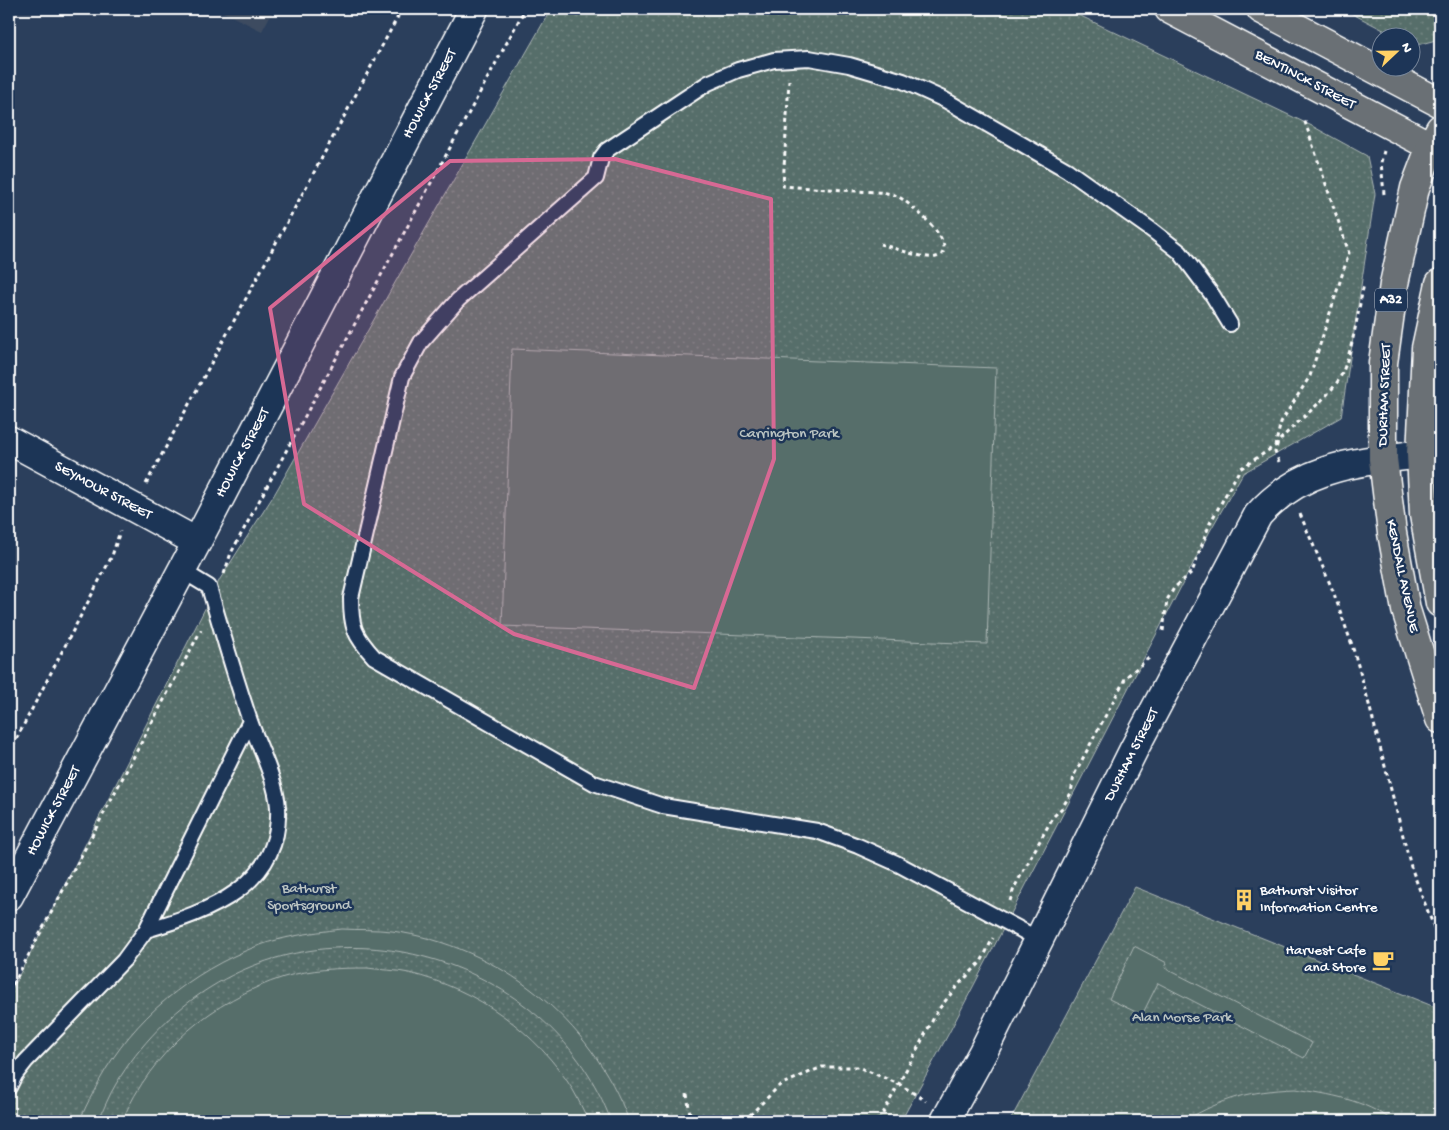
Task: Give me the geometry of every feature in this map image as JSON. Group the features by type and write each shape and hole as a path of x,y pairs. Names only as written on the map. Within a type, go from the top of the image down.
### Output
{"main road":[{"name":"BENTINCK STREET","path":"1169,9 1437,142"},
{"path":"1261,9 1440,103"},
{"name":"DURHAM STREET","path":"1383,459 1383,363 1394,284 1415,188 1437,142"},
{"path":"1440,283 1426,348 1427,438 1424,515 1440,603"},
{"name":"KENDALL AVENUE","path":"1383,459 1392,533 1406,610 1440,719"}],"street":[{"name":"HOWICK STREET","path":"9,896 197,542 474,9"},
{"name":"DURHAM STREET","path":"947,1118 1040,940 1134,749 1258,515 1271,500 1310,476 1334,468 1383,459 1427,438"},
{"name":"SEYMOUR STREET","path":"9,440 197,542"}],"lane":[{"path":"1040,940 896,863 817,831 663,806 594,783 374,656 359,641 353,626 351,598 402,377 421,342 458,300 596,178 601,158 607,150 708,83 738,70 774,60 809,58 849,65 903,81 944,100 1067,170 1180,252 1213,296 1230,324"},
{"path":"146,930 213,907 233,895 254,877 269,854 277,832 278,806 272,782 250,720 209,587 182,570"},
{"path":"9,1087 15,1075 26,1061 124,960 146,930 250,720"}],"path":[{"path":"9,754 112,556 120,531 402,9"},
{"path":"9,992 214,605 232,553 525,9"},
{"path":"790,59 783,186 880,192 896,195 920,212 933,226 941,237 944,249 942,254 937,257 927,257 880,244"},
{"path":"1304,119 1349,253 1310,376 1281,422 1275,452 1288,488 1333,591 1352,645 1375,725 1411,867 1440,943"},
{"path":"1382,203 1384,193 1381,162 1384,151"},
{"path":"1163,635 1167,600 1174,588 1192,572 1210,523 1240,469 1275,446 1282,436 1336,383 1344,370 1365,278"},
{"path":"879,1121 938,1010 958,984 981,962 1009,905 1014,888 1053,817 1062,808 1071,793 1074,775 1126,677 1147,661 1152,654"},
{"path":"744,1121 780,1085 822,1067 858,1067 899,1084 947,1118"},
{"path":"687,1094 691,1121"}],"highlighted area":[{"path":"615,159 771,199 774,459 694,688 514,634 304,504 270,308 450,161"}],"shaded area":[{"path":"217,9 274,9 262,31"}],"green space":[{"name":"Carrington Park","path":"551,9 1066,9 1312,126 1367,156 1375,194 1341,417 1243,473 1210,531 949,1033 901,1121 9,1121 9,995 220,579 274,495"},
{"path":"1343,9 1440,9 1440,39 1422,44 1422,28 1380,28"},
{"path":"512,349 996,368 987,644 502,626"},
{"name":"Alan Morse Park","path":"1135,887 1440,1009 1440,1121 1010,1121"},
{"path":"342,929 392,931 431,939 469,953 504,971 537,994 566,1020 591,1051 613,1084 629,1121 611,1121 583,1067 544,1021 496,986 442,962 384,949 325,949 266,961 211,987 197,996 183,1006 146,1042 113,1088 98,1121 80,1121 87,1103 121,1047 156,1008 177,991 221,962 257,946 293,936"},
{"path":"1134,946 1167,963 1165,968 1312,1043 1304,1058 1158,983 1142,1015 1109,999"},
{"path":"367,968 404,972 434,980 481,1002 503,1016 542,1050 558,1069 573,1090 589,1121 122,1121 150,1072 167,1051 187,1031 233,999 258,987 294,974 325,969"},
{"path":"1295,1089 1346,1099 1370,1108 1393,1121 1184,1121 1198,1113 1237,1097"}],"place":[{"name":"Bathurst Visitor Information Centre","path":"1244,900"},
{"name":"Harvest Cafe and Store","path":"1383,960"}],"park label":[{"name":"Bathurst Sportsground","path":"309,898"}]}
